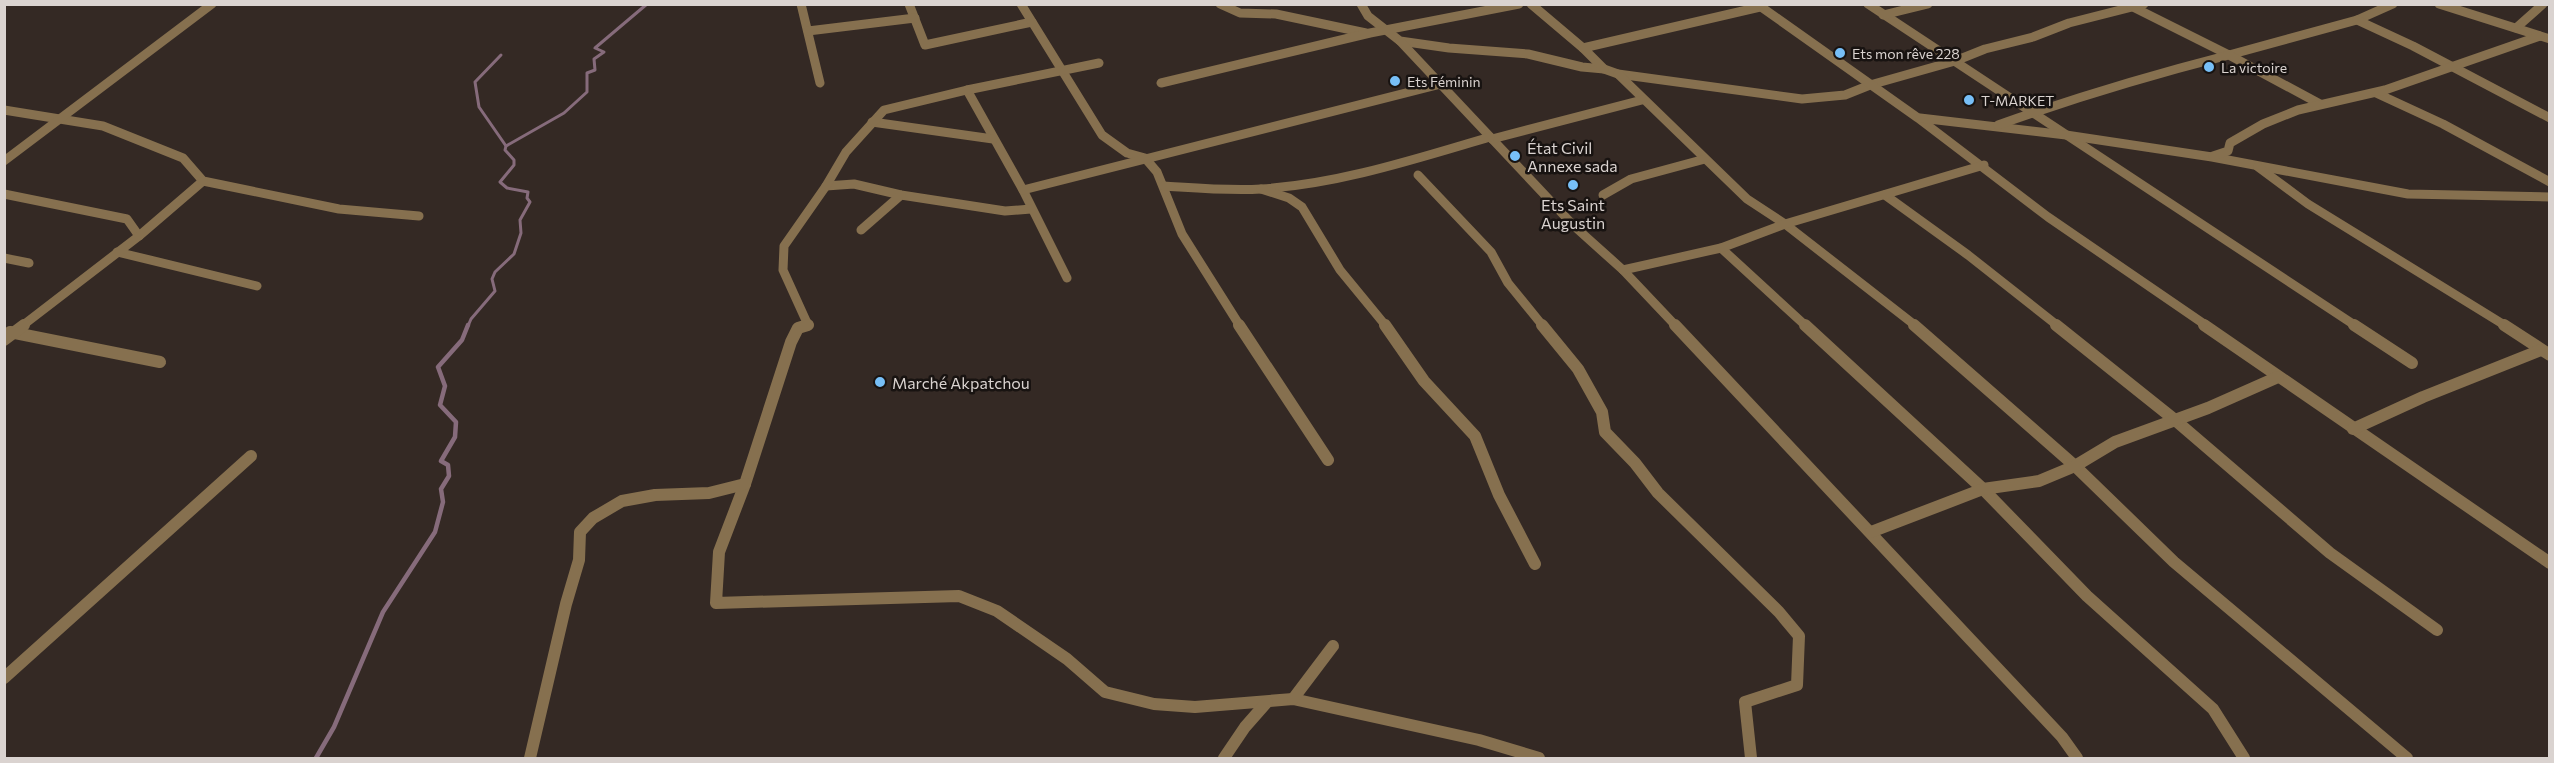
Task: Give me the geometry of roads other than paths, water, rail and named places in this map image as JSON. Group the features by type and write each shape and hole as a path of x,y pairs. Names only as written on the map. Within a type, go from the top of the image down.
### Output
{"street":[{"path":"4,161 212,4"},
{"path":"801,4 820,83"},
{"path":"909,4 925,45 1032,22"},
{"path":"1021,4 1102,135 1127,153 1145,158 1157,172 1182,234 1223,301 1328,460"},
{"path":"1220,4 1240,13 1276,14 1370,33"},
{"path":"1275,4 1276,14"},
{"path":"1361,4 1368,16 1400,40 1575,226 1623,270 1871,531 2061,737 2077,759"},
{"path":"1161,82 1370,33 1520,4"},
{"path":"1531,4 1604,69"},
{"path":"1868,4 2412,363"},
{"path":"1883,15 1928,4"},
{"path":"1400,40 1449,48 1528,54 1581,67 1604,69 1618,74 1802,99 1845,95 1870,85 1955,61 1985,49 2033,37 2069,23 2144,4"},
{"path":"1994,127 2134,83 2147,76 2357,20 2393,4"},
{"path":"2439,4 2550,39"},
{"path":"2516,28 2542,4"},
{"path":"1583,48 1758,6 1984,165 2048,217 2278,378 2550,563"},
{"path":"2132,6 2320,104"},
{"path":"808,31 915,18"},
{"path":"2357,20 2550,118"},
{"path":"2212,157 2228,151 2230,143 2261,123 2320,104 2376,93 2451,66 2470,63 2484,55 2520,45 2540,36"},
{"path":"1099,63 967,90 884,110 846,152 826,186 784,246 783,270 808,325 798,328 791,342 745,484 718,552 716,603 959,596 998,611 1067,659 1105,692 1154,704 1195,707 1293,699 1479,740 1514,755 1539,759"},
{"path":"1618,74 1642,100 1747,199 1785,224 1926,334 2075,466 2174,562 2408,759"},
{"path":"1023,190 1441,84"},
{"path":"967,90 1023,190 1067,278"},
{"path":"2376,93 2443,124 2550,182"},
{"path":"1164,186 1261,189 1347,177 1642,100"},
{"path":"4,110 102,126 183,158 203,181 339,209 418,216"},
{"path":"1918,118 2066,135 2212,157 2408,194 2550,197"},
{"path":"872,122 993,139"},
{"path":"1603,195 1630,179 1705,159"},
{"path":"1623,270 1721,248 1785,224 1984,165"},
{"path":"2256,165 2308,204 2393,258 2457,294 2545,352"},
{"path":"1418,175 1491,252 1508,283 1578,369 1602,412 1605,432 1635,463 1658,493 1779,612 1799,636 1797,685 1745,702 1751,759"},
{"path":"7,335 139,236 203,181"},
{"path":"826,186 854,184 901,195 1005,211 1031,209"},
{"path":"1261,189 1289,198 1302,207 1340,270 1382,321 1424,381 1475,436 1498,495 1535,564"},
{"path":"4,194 127,219 139,236"},
{"path":"861,230 901,195"},
{"path":"1885,195 1968,255 2175,420 2330,553 2437,630"},
{"path":"1721,248 1983,489 2086,596 2213,709 2244,759"},
{"path":"117,252 257,286"},
{"path":"4,258 29,263"},
{"path":"7,335 160,362"},
{"path":"2353,429 2423,398 2545,352"},
{"path":"1871,531 1983,489 2039,481 2075,466 2115,442 2278,378"},
{"path":"4,678 250,456"},
{"path":"530,759 567,600 579,564 582,548 580,532 591,518 607,506 629,499 711,492 745,484"},
{"path":"1293,699 1333,646"},
{"path":"1224,759 1245,727 1268,702"}],"waterway":[{"path":"506,146 564,113 587,92 587,73 595,70 594,59 604,52 595,48 647,4"},
{"path":"501,55 475,82 479,107 506,146"},
{"path":"468,326 471,319 495,291 492,279 495,272 514,254 521,233 520,220 530,202 527,198 528,192 507,188 500,182 514,165 514,160 505,150 506,146"},
{"path":"316,758 334,727 383,612 435,532 443,502 441,489 449,476 448,465 441,461 455,437 456,422 440,405 445,386 438,367 462,340 468,325"}],"place":[{"name":"Ets mon rêve 228","path":"1840,53"},
{"name":"La victoire","path":"2209,67"},
{"name":"Ets Féminin","path":"1395,81"},
{"name":"T-MARKET","path":"1969,100"},
{"name":"État Civil Annexe sada","path":"1515,156"},
{"name":"Ets Saint Augustin","path":"1573,185"},
{"name":"Marché Akpatchou","path":"880,382"}]}
